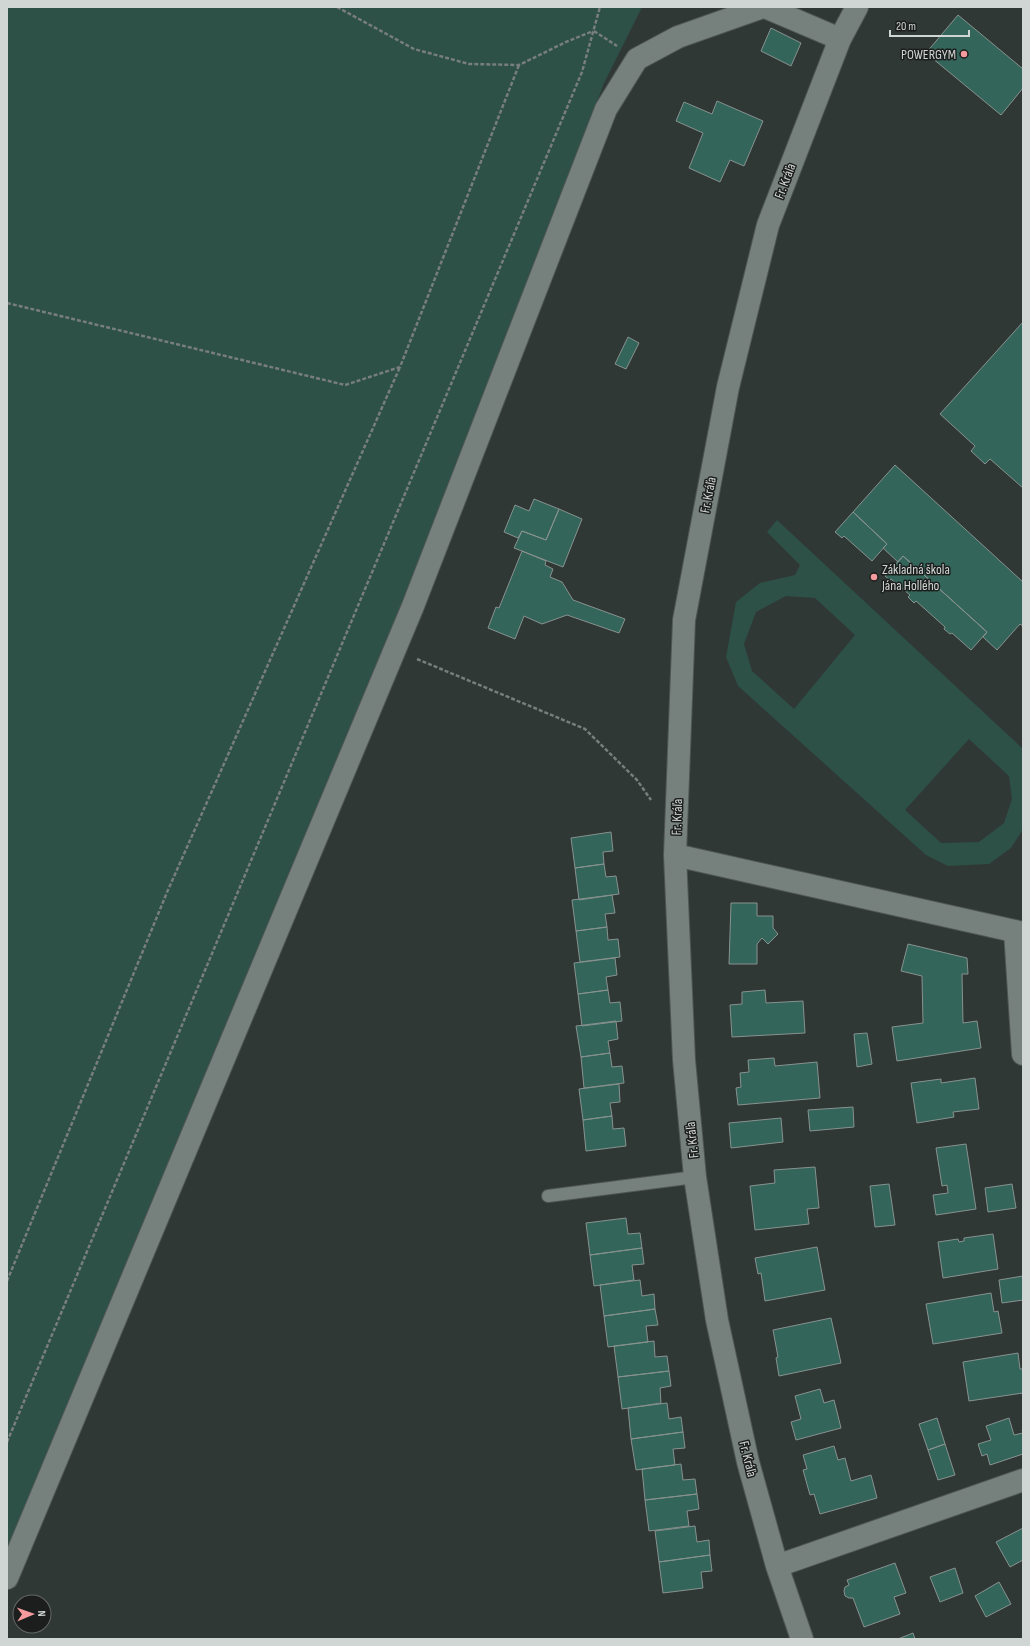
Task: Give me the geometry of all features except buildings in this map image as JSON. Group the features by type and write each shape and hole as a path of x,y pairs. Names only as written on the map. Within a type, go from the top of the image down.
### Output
{"street":[{"path":"7,1578 419,591 606,109 637,59 678,37 764,7 840,39"},
{"name":"Fr. Kráľa","path":"802,1639 777,1566 748,1462 717,1320 695,1176 684,1060 675,855 684,620 728,387 768,225 840,39 857,7"},
{"path":"675,855 1019,932 1023,1054"},
{"path":"777,1566 1023,1480"}],"lane":[{"path":"548,1196 695,1176"}],"path":[{"path":"337,7 414,49 469,64 519,65 566,42 594,31"},
{"path":"7,1442 582,72 600,7"},
{"path":"7,1281 168,890 400,367 519,65"},
{"path":"7,303 345,385 400,367"},
{"path":"394,650 584,729 637,780 657,808 676,829"}],"green space":[{"path":"7,7 642,7 604,83 384,682 7,1579"},
{"path":"777,520 1023,749 1023,829 1011,848 989,864 948,866 926,855 738,686 726,657 736,602 760,583 795,575 800,565 767,532","holes":["786,596 815,598 855,635 794,709 752,671 744,644 756,612","969,739 1009,776 1012,799 1004,823 979,842 941,843 905,810"]}],"place":[{"name":"POWERGYM","path":"964,54"},
{"name":"Základná škola Jána Hollého","path":"874,577"}]}
